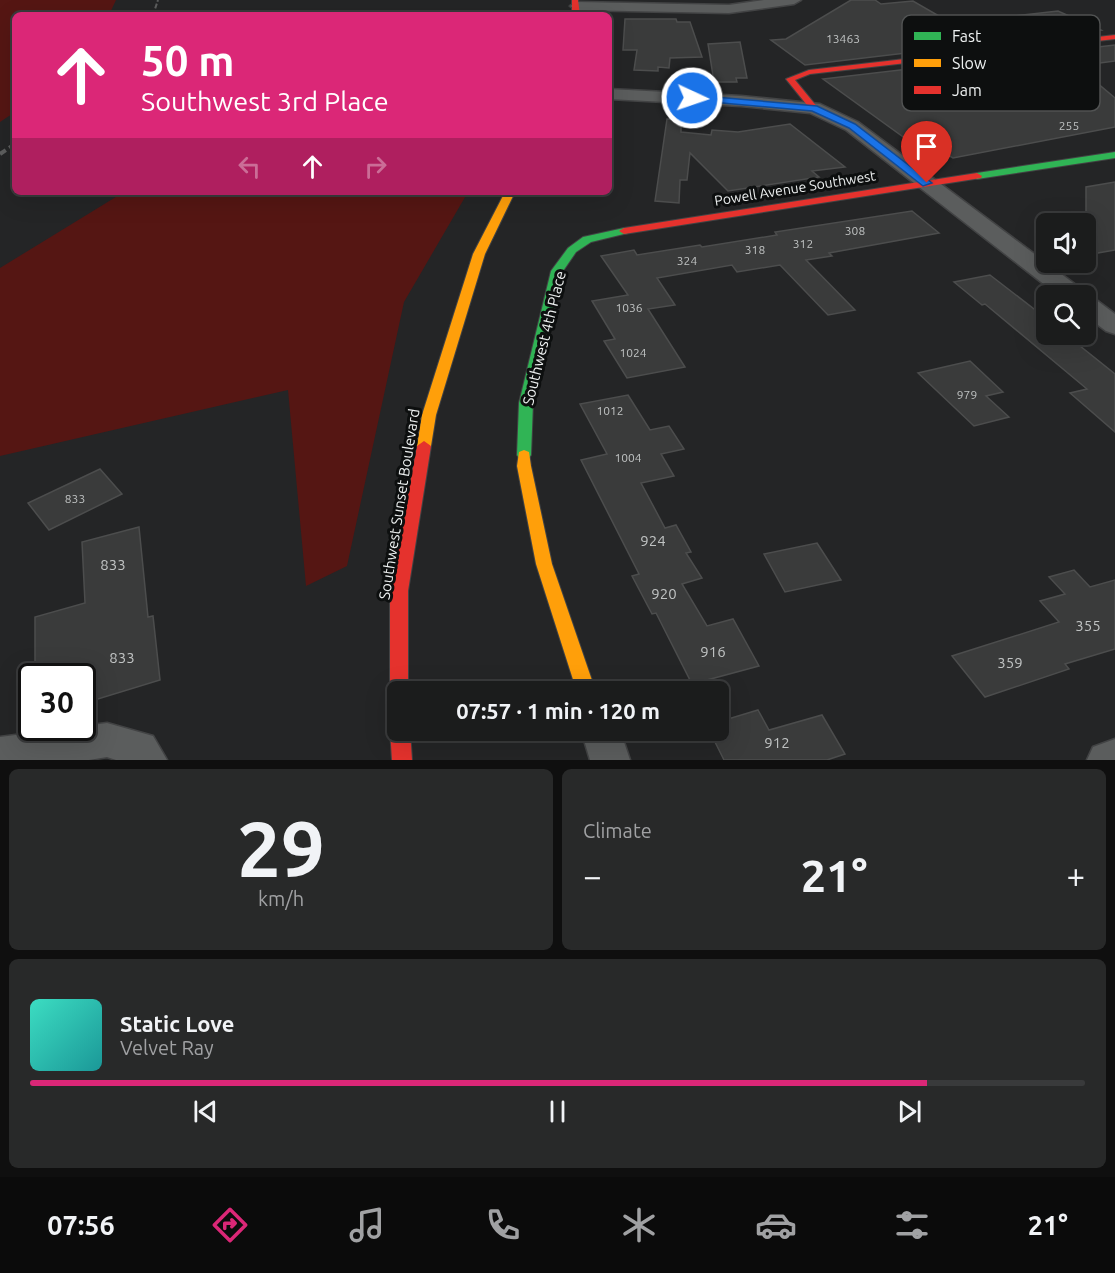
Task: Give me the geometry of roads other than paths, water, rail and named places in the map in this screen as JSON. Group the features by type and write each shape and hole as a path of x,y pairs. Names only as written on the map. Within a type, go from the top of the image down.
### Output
{"street":[{"path":"576,7 729,9 794,0"},
{"path":"1100,38 1115,36"},
{"path":"814,108 790,79 808,72 902,61"},
{"path":"612,93 814,108 852,126 1061,285"},
{"name":"Powell Avenue Southwest","path":"587,239 1115,154"},
{"name":"Southwest Sunset Boulevard","path":"399,681 399,591 429,415 479,254 508,195"},
{"name":"Southwest 4th Place","path":"583,681 544,564 524,466 526,403 556,271 572,250 587,239"},
{"path":"1096,312 1115,326"},
{"path":"0,755 107,740 139,749 147,760"},
{"path":"401,741 402,760"},
{"path":"604,741 610,760"},
{"path":"1107,760 1115,757"}],"railway":[{"path":"154,12 158,0"},
{"path":"0,154 12,146"}]}
